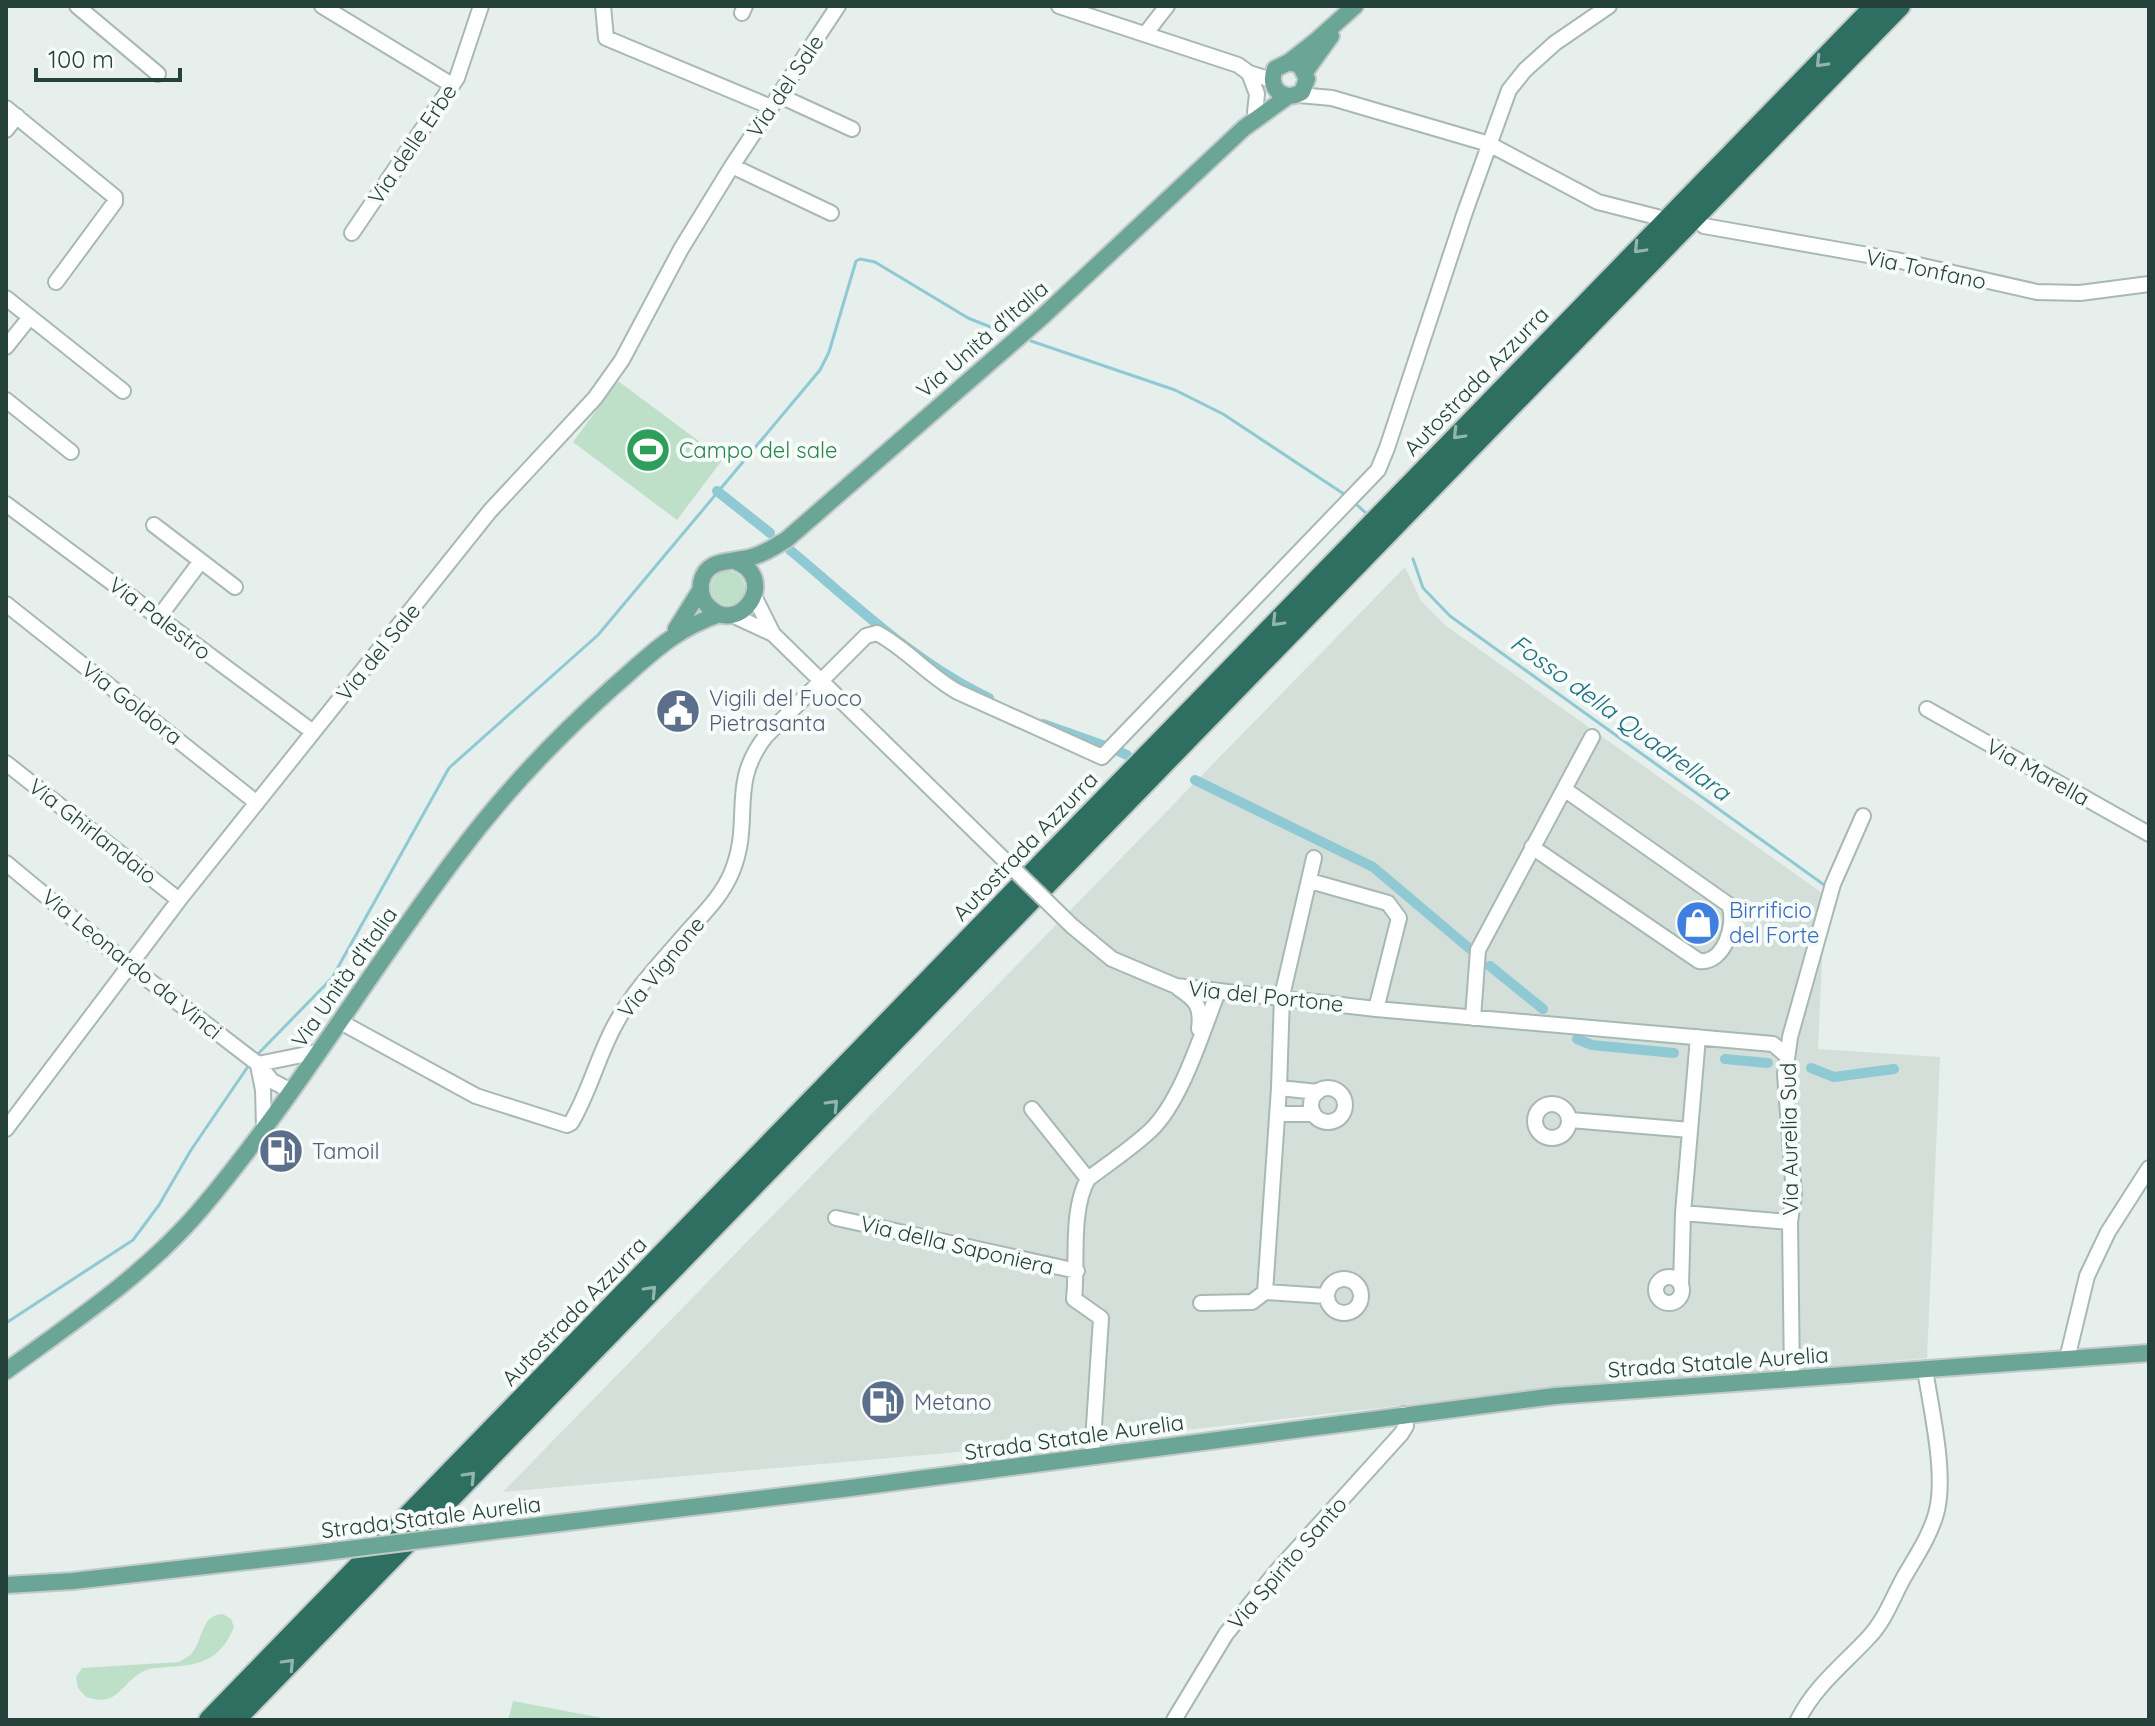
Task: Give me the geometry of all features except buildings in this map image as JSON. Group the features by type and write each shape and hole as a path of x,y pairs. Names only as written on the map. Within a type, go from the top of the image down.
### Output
{"highway":[{"name":"Autostrada Azzurra","path":"209,1720 1875,6"},
{"name":"Autostrada Azzurra","path":"235,1720 1900,6"}],"main road":[{"path":"1244,128 1278,73 1353,8"},
{"path":"1244,128 1304,89 1306,75 1353,8"},
{"path":"1278,73 1300,65 1306,75"},
{"path":"1278,73 1278,93 1293,96"},
{"name":"Via Unità d'Italia","path":"735,561 756,557 786,540 1042,317 1244,128"},
{"path":"755,593 750,572 735,561 718,562 702,578 701,589 706,605 726,614 748,606 755,593 768,563 786,540"},
{"path":"673,634 701,589"},
{"name":"Via Unità d'Italia","path":"6,1371 130,1278 205,1205 291,1091 457,855 563,734 673,634 697,621 726,614"},
{"name":"Strada Statale Aurelia","path":"6,1585 73,1581 301,1555 1555,1396 2149,1353"}],"street":[{"path":"77,6 158,74"},
{"path":"322,6 452,85"},
{"name":"Via delle Erbe","path":"352,233 452,85 481,6"},
{"path":"603,6 606,38 852,129"},
{"name":"Via del Sale","path":"6,1129 179,900 490,511 595,398 622,360 681,249 732,166 838,6"},
{"path":"1059,6 1146,33 1244,69 1278,73"},
{"path":"1146,33 1167,6"},
{"path":"822,681 866,636 877,633 939,682 1102,757 1378,470 1509,90 1525,70 1555,43 1609,6"},
{"path":"1244,69 1257,94 1255,112"},
{"path":"1306,75 1332,98"},
{"path":"1293,96 1332,98 1489,144 1598,202 1657,217"},
{"path":"6,130 11,112 115,197 115,202 56,282"},
{"path":"732,166 831,213"},
{"name":"Via Tonfano","path":"1704,226 1896,260 2037,292 2080,293 2149,284"},
{"path":"6,298 123,391"},
{"path":"6,347 30,317"},
{"path":"6,400 71,452"},
{"name":"Via Palestro","path":"6,504 313,732"},
{"path":"154,525 235,587"},
{"path":"159,617 201,561"},
{"name":"Via del Portone","path":"755,593 773,634 1072,926 1112,959 1176,986 1376,1009 1773,1044 1787,1056"},
{"name":"Via Goldora","path":"6,604 257,803"},
{"path":"726,614 773,634"},
{"name":"Via Vignone","path":"339,1021 476,1096 567,1125 571,1123 616,1022 660,964 718,898 731,873 743,826 743,782 753,751 822,681"},
{"name":"Via Marella","path":"1927,709 2149,834"},
{"path":"1473,1018 1478,950 1592,737"},
{"name":"Via Ghirlandaio","path":"6,763 179,900"},
{"path":"1532,847 1699,961 1716,959 1723,949 1732,916 1729,905 1564,789"},
{"name":"Via Aurelia Sud","path":"1792,1378 1790,1222 1794,1194 1785,1074 1787,1056 1833,884 1863,816"},
{"path":"1265,1292 1278,1114 1282,996 1314,858"},
{"name":"Via Leonardo da Vinci","path":"6,863 129,965 245,1055 277,1072 291,1091"},
{"path":"1310,881 1388,903 1399,918 1376,1009"},
{"path":"1176,986 1194,998 1201,1013 1197,1045"},
{"path":"1032,1109 1088,1179 1153,1129 1168,1108 1218,992"},
{"path":"1681,1286 1683,1213 1698,1037"},
{"path":"264,1127 263,1090 258,1064 317,1052"},
{"path":"1278,1114 1314,1114 1323,1121 1334,1121 1345,1108 1343,1097 1329,1089 1318,1092 1279,1088"},
{"path":"1314,1114 1312,1100 1318,1092"},
{"path":"1570,1120 1690,1130"},
{"path":"2067,1359 2087,1276 2108,1232 2149,1168"},
{"name":"Via della Saponiera","path":"1088,1179 1082,1190 1078,1213 1074,1299 1101,1318 1092,1457"},
{"path":"1683,1213 1790,1222"},
{"name":"Via della Saponiera","path":"836,1218 1077,1271"},
{"path":"1201,1303 1252,1302 1265,1292 1326,1296"},
{"path":"1798,1720 1806,1704 1833,1671 1879,1624 1928,1538 1937,1513 1941,1485 1925,1369"},
{"name":"Via Spirito Santo","path":"1174,1720 1226,1634 1277,1571 1401,1434 1406,1426 1404,1414"}],"shaded area":[{"path":"1405,567 1421,601 1445,625 1825,895 1818,1049 1940,1057 1927,1358 1530,1391 1105,1439 503,1492"}],"green space":[{"name":"Campo del sale","path":"618,381 723,459 677,520 573,442"},
{"path":"728,571 740,576 745,588 740,600 728,605 716,600 711,588 716,576"},
{"path":"223,1614 231,1619 234,1627 223,1646 209,1658 191,1664 147,1670 113,1697 106,1699 86,1697 78,1688 76,1677 82,1668 180,1661 194,1650 210,1619"},
{"path":"513,1701 613,1720 508,1720"}],"waterway":[{"name":"Fosso della Quadrellara","path":"256,1056 332,978 449,768 598,635 820,370 829,352 856,261 875,262 968,318 1003,332"},
{"name":"Fosso della Quadrellara","path":"1031,341 1175,390 1223,414 1347,496"},
{"path":"717,491 770,533"},
{"name":"Fosso della Quadrellara","path":"1356,504 1367,514"},
{"path":"790,550 910,650 989,698"},
{"name":"Fosso della Quadrellara","path":"1413,559 1423,588 1450,616 1827,887"},
{"path":"1043,724 1105,746"},
{"path":"1116,750 1127,755"},
{"path":"1195,780 1373,867 1470,949"},
{"path":"1490,966 1543,1009"},
{"path":"1577,1039 1592,1045 1674,1053"},
{"path":"1725,1059 1768,1063"},
{"name":"Fosso della Quadrellara","path":"6,1323 133,1240 249,1065"},
{"path":"1811,1068 1834,1077 1894,1069"}],"place":[{"name":"Campo del sale","path":"648,450"},
{"name":"Vigili del Fuoco Pietrasanta","path":"678,711"},
{"name":"Birrificio del Forte","path":"1698,923"},
{"name":"Tamoil","path":"281,1151"},
{"name":"Metano","path":"883,1402"}]}
